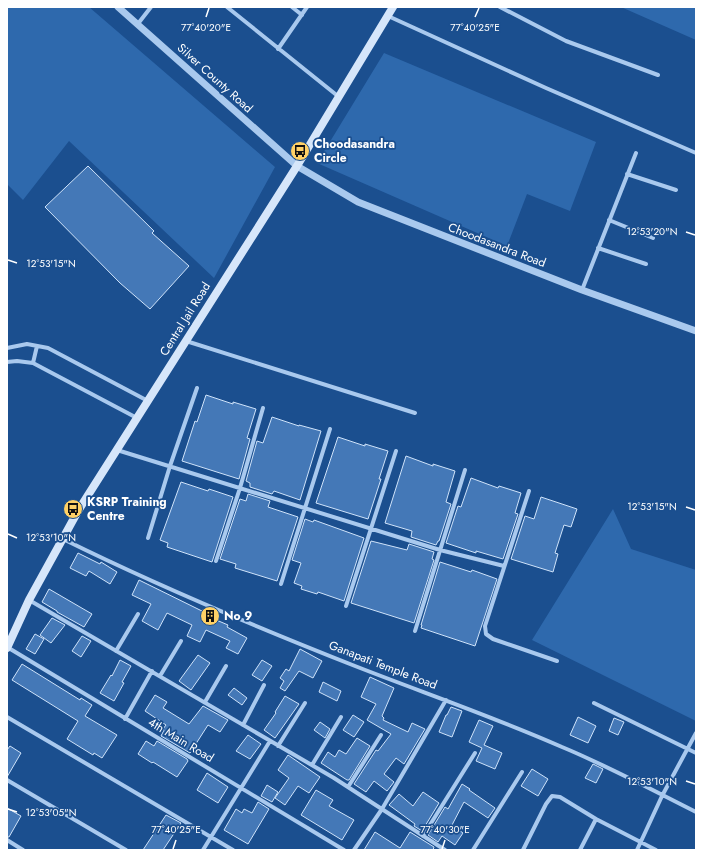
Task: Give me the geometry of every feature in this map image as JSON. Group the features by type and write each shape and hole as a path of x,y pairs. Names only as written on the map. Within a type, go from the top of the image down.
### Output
{"main road":[{"name":"Central Jail Road","path":"7,648 29,600 78,511 297,166 393,7"}],"street":[{"name":"Silver County Road","path":"118,7 297,166"},
{"path":"137,25 151,7"},
{"path":"227,7 339,97"},
{"path":"292,7 302,15"},
{"path":"278,48 307,7"},
{"path":"500,7 566,41 658,76"},
{"path":"388,15 546,88 696,153"},
{"path":"582,290 636,153"},
{"name":"Choodasandra Road","path":"297,166 358,202 582,290 696,331"},
{"path":"627,174 676,190"},
{"path":"609,220 653,238"},
{"path":"598,248 646,264"},
{"path":"186,341 415,413"},
{"path":"7,348 27,344 48,348 148,401"},
{"path":"33,363 37,346"},
{"path":"7,362 17,361 33,363 137,418"},
{"path":"148,538 170,466 197,388"},
{"path":"216,561 264,408"},
{"path":"281,584 330,429"},
{"path":"116,450 440,550 504,566"},
{"path":"346,606 396,451"},
{"path":"414,631 465,470"},
{"path":"529,491 485,626 486,634 493,639 556,661"},
{"name":"Ganapati Temple Road","path":"62,539 128,571 228,614 355,666 564,747 696,812"},
{"path":"29,600 312,765 445,850"},
{"path":"116,651 138,614"},
{"path":"160,676 181,641"},
{"name":"4th Main Road","path":"7,648 344,850"},
{"path":"205,702 226,666"},
{"path":"125,719 152,672"},
{"path":"243,725 264,685"},
{"path":"354,850 382,809 446,700"},
{"path":"278,746 305,703"},
{"path":"594,703 696,753"},
{"path":"7,717 233,850"},
{"path":"312,765 341,717"},
{"path":"637,850 662,796 696,733"},
{"path":"348,787 381,735"},
{"path":"203,850 240,787 270,741"},
{"path":"423,836 475,753"},
{"path":"473,850 522,772"},
{"path":"7,780 126,850"},
{"path":"523,850 546,804 552,796 560,797 596,819 656,850"},
{"path":"580,850 596,819"},
{"path":"7,840 23,850"}],"shaded area":[{"path":"7,7 89,7 275,167 214,278 69,141 23,200 7,184"},
{"path":"621,7 696,7 696,40"},
{"path":"384,53 596,142 570,211 527,194 507,246 317,163"},
{"path":"613,509 631,549 696,570 696,721 532,640"}],"building":[{"path":"88,166 154,231 152,233 189,266 150,309 120,283 45,207"},
{"path":"206,395 233,404 233,402 256,409 247,438 250,439 239,479 182,461 195,421 197,422"},
{"path":"272,417 299,426 321,431 300,500 274,491 272,494 250,487 250,483 246,481 257,441 263,443"},
{"path":"338,437 365,446 365,444 388,451 368,519 316,503"},
{"path":"406,456 433,466 433,464 455,471 446,502 451,504 439,541 436,545 411,537 412,531 385,523"},
{"path":"471,478 498,488 499,486 521,493 515,513 518,514 503,559 476,551 476,553 446,543 458,506 461,507"},
{"path":"181,482 233,497 212,562 167,547 168,543 160,540"},
{"path":"248,494 270,501 268,507 298,517 277,581 235,568 236,564 220,559 240,499 246,501"},
{"path":"541,497 577,509 571,527 564,525 555,553 558,554 553,572 511,559 525,516 534,519"},
{"path":"305,519 313,522 314,520 364,538 344,601 318,592 317,594 301,589 302,586 294,583 301,563 292,560"},
{"path":"371,541 407,550 409,544 434,552 432,559 434,560 414,623 351,603"},
{"path":"78,553 100,564 101,562 117,572 110,584 89,571 86,576 70,568"},
{"path":"440,562 471,572 472,570 497,579 475,646 421,628"},
{"path":"139,580 206,613 207,609 217,613 214,619 228,625 227,627 247,638 238,654 226,648 230,641 206,630 200,642 187,636 192,625 167,613 158,630 142,621 151,604 132,595"},
{"path":"49,589 92,614 84,627 42,602"},
{"path":"52,618 65,625 51,643 40,635"},
{"path":"35,634 44,639 35,654 26,649"},
{"path":"82,636 91,641 81,657 72,651"},
{"path":"300,649 322,661 313,678 299,671 285,691 280,688 284,681 280,678 286,669 289,671"},
{"path":"198,655 210,663 191,690 179,681"},
{"path":"120,660 131,666 114,701 100,693 111,675 112,676"},
{"path":"262,660 272,666 262,681 252,675"},
{"path":"22,664 80,700 81,698 92,705 85,716 117,735 102,758 94,753 93,755 67,739 78,721 12,680"},
{"path":"370,677 394,688 382,716 384,718 383,720 408,732 412,723 425,729 404,764 396,758 384,774 394,782 387,791 374,781 366,792 354,784 376,750 378,751 391,734 367,720 376,704 361,697"},
{"path":"323,682 341,691 337,701 319,692"},
{"path":"234,688 247,698 242,705 228,695"},
{"path":"155,695 167,702 163,708 189,724 203,706 228,720 220,732 208,725 190,753 161,736 166,725 145,711"},
{"path":"285,696 299,704 275,738 264,730 276,713 275,712"},
{"path":"451,707 462,711 452,737 439,732"},
{"path":"353,715 364,722 354,737 343,730"},
{"path":"578,717 596,726 588,743 570,735"},
{"path":"614,718 624,722 618,735 609,731"},
{"path":"479,720 493,726 484,745 502,753 495,769 476,761 482,748 469,742"},
{"path":"320,722 330,729 325,738 314,730"},
{"path":"248,735 261,744 250,759 236,751"},
{"path":"357,738 370,746 349,780 321,763 328,752 335,757 339,750 346,754"},
{"path":"146,741 154,746 157,741 187,759 188,761 177,777 138,754"},
{"path":"10,746 21,753 7,777 7,750"},
{"path":"288,755 320,777 309,793 298,786 285,805 275,798 289,778 278,770"},
{"path":"593,764 603,769 596,783 585,778"},
{"path":"532,769 548,779 538,796 521,786"},
{"path":"207,773 228,787 218,803 197,790"},
{"path":"462,784 495,808 488,818 464,802 452,825 463,833 455,845 442,836 438,842 428,835 445,807 448,809"},
{"path":"267,785 278,792 272,802 261,796"},
{"path":"316,790 333,800 329,806 354,820 342,840 301,815"},
{"path":"423,792 439,803 422,831 389,805 399,794 413,806"},
{"path":"258,802 269,809 248,844 224,830 236,809 242,813 244,809 252,813"},
{"path":"7,808 21,816 9,837 7,837"},
{"path":"166,815 181,823 163,850 143,850"},
{"path":"375,832 400,848 410,832 434,847 433,850 364,850"}],"place":[{"name":"Choodasandra Circle","path":"300,151"},
{"name":"KSRP Training Centre","path":"73,509"},
{"name":"No 9","path":"210,616"}]}
